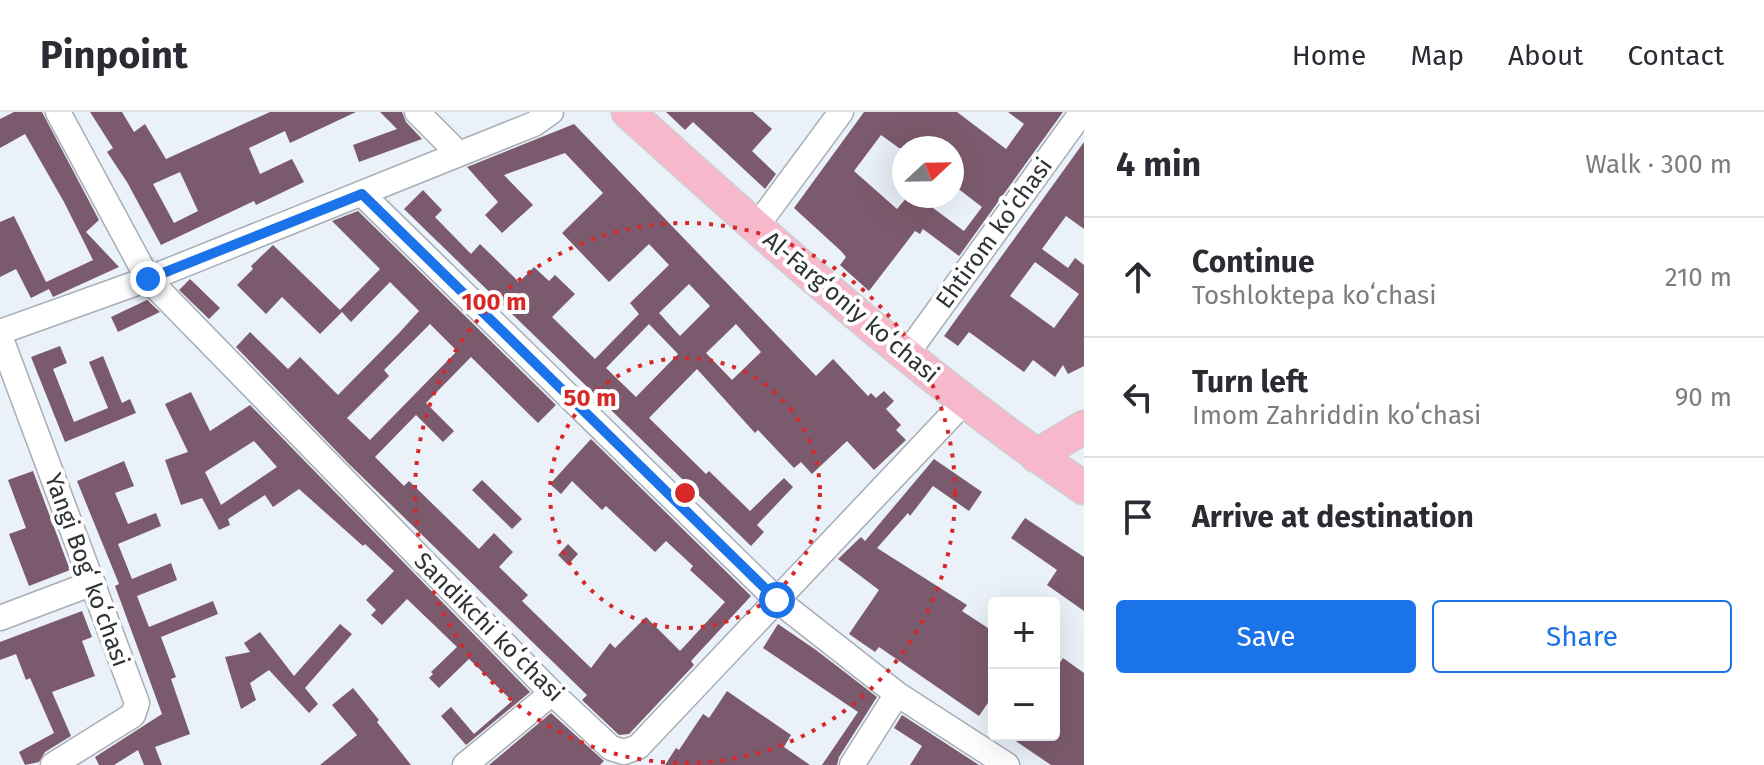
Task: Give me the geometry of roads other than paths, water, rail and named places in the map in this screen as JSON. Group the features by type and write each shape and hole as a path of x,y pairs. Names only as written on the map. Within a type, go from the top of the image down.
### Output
{"main road":[{"name":"Al-Fargʻoniy koʻchasi","path":"628,112 906,355 1036,456 1084,488"},
{"path":"1036,456 1084,427"}],"street":[{"name":"Sandikchi koʻchasi","path":"58,112 148,279 552,693 611,748 624,752 638,747 965,401"},
{"path":"417,112 458,153"},
{"path":"0,334 362,194 534,124 551,112"},
{"path":"756,227 841,112"},
{"name":"Ehtirom koʻchasi","path":"906,355 1082,112"},
{"path":"362,194 777,600 897,694 1007,765"},
{"name":"Yangi Bogʻ koʻchasi","path":"0,334 137,703 133,715 53,765"},
{"path":"0,618 93,583"},
{"path":"465,765 552,693"},
{"path":"852,765 897,694"}]}
